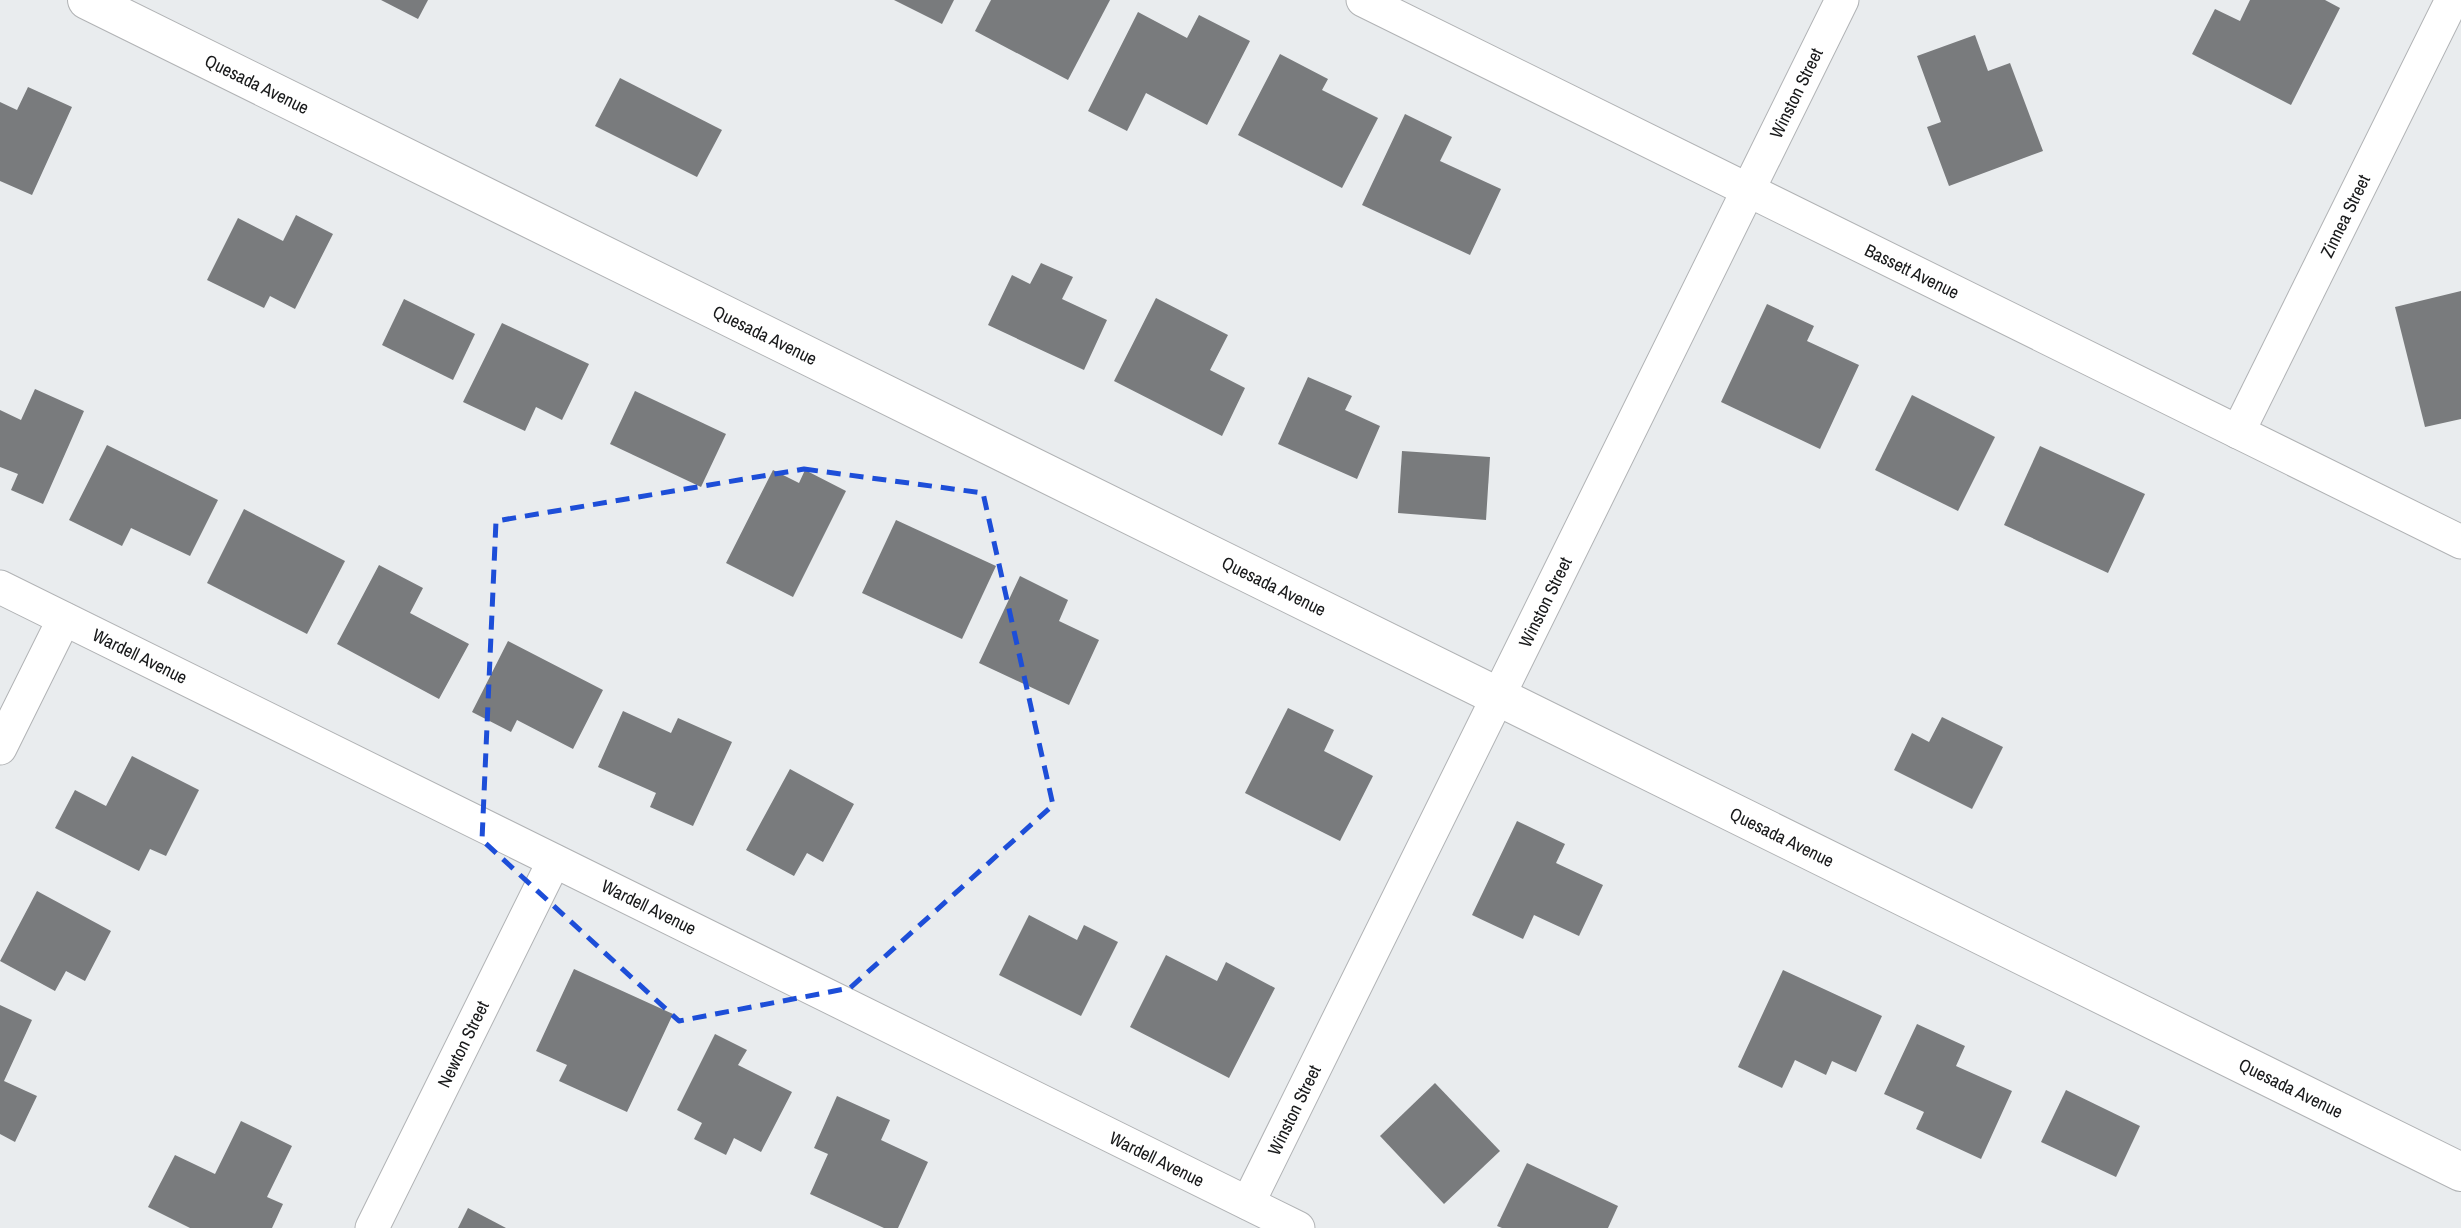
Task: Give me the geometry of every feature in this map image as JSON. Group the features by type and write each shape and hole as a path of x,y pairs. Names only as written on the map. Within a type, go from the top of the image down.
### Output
{"street":[{"name":"Quesada Avenue","path":"87,0 2461,1172"},
{"name":"Bassett Avenue","path":"1363,0 2461,542"},
{"name":"Winston Street","path":"1248,1203 1842,0"},
{"name":"Zinnea Street","path":"2238,432 2452,0"},
{"name":"Wardell Avenue","path":"0,587 1298,1228"},
{"path":"0,748 64,619"},
{"name":"Newton Street","path":"372,1228 554,860"}],"highlighted area":[{"path":"804,469 983,493 1053,805 850,988 679,1021 482,840 496,521"}],"building":[{"path":"381,0 428,0 418,19"},
{"path":"894,0 954,0 942,24"},
{"path":"991,0 1110,0 1068,80 975,31"},
{"path":"2250,0 2325,0 2340,8 2291,105 2192,54 2215,9 2240,21"},
{"path":"1138,12 1187,38 1199,15 1250,41 1207,125 1146,93 1127,131 1088,111"},
{"path":"1975,35 1988,71 2010,63 2043,151 1949,186 1927,127 1941,122 1917,56"},
{"path":"1280,54 1328,79 1322,90 1378,118 1342,188 1238,135"},
{"path":"620,78 722,130 697,177 595,126"},
{"path":"28,87 72,107 32,195 0,181 0,102 17,110"},
{"path":"1405,114 1452,137 1440,161 1501,189 1470,255 1362,205"},
{"path":"296,215 333,234 295,309 270,296 264,308 207,280 238,218 283,241"},
{"path":"1041,263 1073,277 1062,299 1107,320 1084,370 988,325 1012,275 1030,284"},
{"path":"2461,291 2461,419 2425,427 2395,307"},
{"path":"1156,298 1228,335 1210,370 1245,388 1222,436 1114,381"},
{"path":"404,299 475,334 453,380 382,345"},
{"path":"1767,304 1814,326 1807,341 1859,365 1820,449 1721,402"},
{"path":"502,323 589,364 562,420 536,407 525,431 463,402"},
{"path":"1308,377 1352,396 1345,410 1380,426 1357,479 1278,444"},
{"path":"35,389 84,411 43,504 11,490 18,474 0,467 0,410 21,420"},
{"path":"635,391 726,434 701,487 610,444"},
{"path":"1912,395 1995,437 1958,511 1875,470"},
{"path":"107,445 218,500 190,556 131,528 122,546 69,520"},
{"path":"2040,446 2145,494 2108,573 2004,525"},
{"path":"1402,451 1490,457 1486,520 1398,513"},
{"path":"773,470 799,483 805,470 846,491 793,597 726,563"},
{"path":"244,509 345,561 307,634 207,583"},
{"path":"896,520 996,566 962,639 862,593"},
{"path":"379,565 423,588 410,613 469,644 439,699 337,644"},
{"path":"1020,576 1068,600 1059,621 1099,640 1069,705 979,663"},
{"path":"508,641 603,690 573,749 517,720 511,732 472,712"},
{"path":"1288,708 1334,730 1324,751 1373,776 1340,841 1245,793"},
{"path":"623,711 671,733 678,718 732,742 693,826 650,807 656,793 598,767"},
{"path":"1942,717 2003,747 1972,809 1894,770 1912,733 1929,742"},
{"path":"132,756 199,790 166,856 150,849 139,871 55,828 75,790 106,806"},
{"path":"790,769 854,804 823,862 807,853 794,876 746,850"},
{"path":"1517,821 1565,844 1556,863 1603,885 1579,936 1534,915 1523,939 1472,915"},
{"path":"37,891 111,931 85,981 66,971 55,991 0,961"},
{"path":"1029,915 1077,940 1084,925 1118,942 1081,1016 999,975"},
{"path":"1166,955 1217,981 1226,962 1275,988 1229,1078 1130,1027"},
{"path":"574,969 673,1014 627,1112 559,1081 567,1065 536,1051"},
{"path":"1783,970 1882,1016 1856,1072 1832,1061 1826,1075 1795,1060 1782,1088 1738,1067"},
{"path":"0,1005 32,1020 4,1081 37,1096 15,1142 0,1134"},
{"path":"1917,1024 1965,1046 1956,1066 2012,1091 1981,1159 1916,1129 1924,1112 1884,1094"},
{"path":"715,1034 747,1050 738,1065 792,1092 761,1152 734,1138 726,1155 694,1139 702,1123 677,1110"},
{"path":"1435,1083 1500,1151 1444,1204 1380,1136"},
{"path":"2066,1090 2140,1126 2116,1177 2041,1142"},
{"path":"837,1096 890,1120 881,1140 928,1162 898,1228 884,1228 810,1194 828,1154 814,1148"},
{"path":"241,1121 292,1146 267,1197 283,1204 272,1228 190,1228 148,1207 175,1155 215,1174"},
{"path":"1527,1163 1618,1206 1608,1228 1497,1226"},
{"path":"468,1208 506,1228 458,1228"}]}
